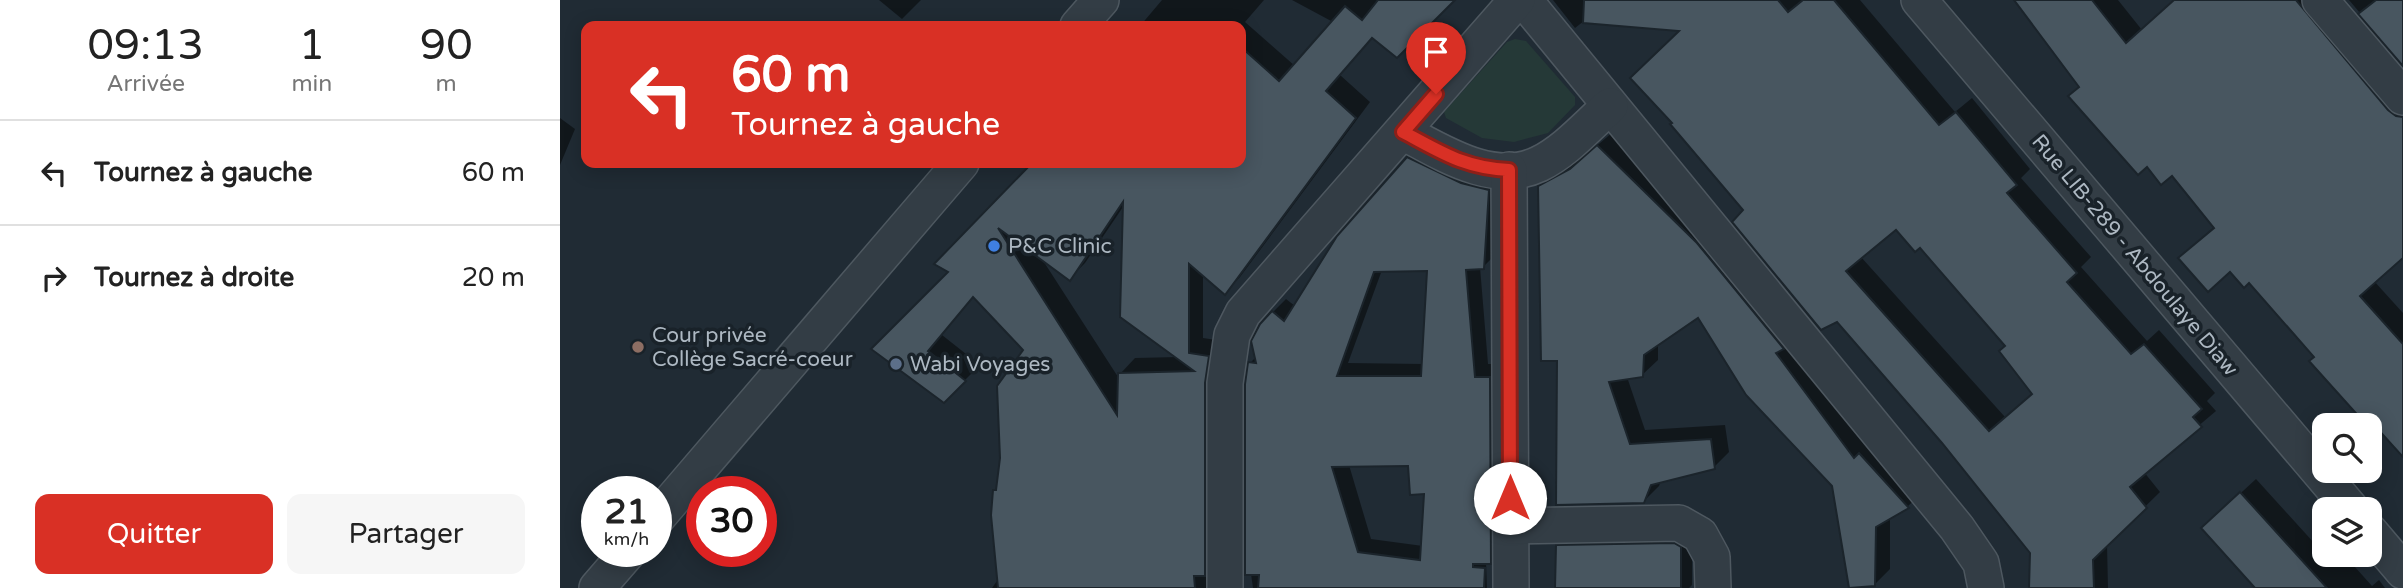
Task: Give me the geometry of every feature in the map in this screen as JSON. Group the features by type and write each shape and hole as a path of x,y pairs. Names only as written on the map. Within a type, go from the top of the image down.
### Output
{"street":[{"path":"1082,21 1101,0"},
{"path":"1225,588 1224,383 1232,335 1242,313 1517,0"},
{"path":"1524,0 1957,528 1981,563 1986,588"},
{"name":"Rue LIB-289 - Abdoulaye Diaw","path":"1919,0 2341,497"},
{"path":"2320,0 2396,76"},
{"path":"1403,132 1460,162 1483,169 1509,170 1538,165 1572,140 1610,106"},
{"path":"672,500 957,168"},
{"path":"1509,170 1511,588"},
{"path":"1511,526 1679,523 1700,535 1712,557 1713,588"},
{"path":"2382,546 2403,571"},
{"path":"597,588 615,567"}],"green space":[{"path":"1515,39 1526,41 1575,97 1575,105 1548,133 1514,142 1482,138 1446,118 1444,112 1507,42"}],"building":[{"path":"1378,0 1455,0 1397,58 1372,38 1326,91 1356,118 1225,295 1189,264 1189,353 1209,356 1205,383 1205,576 1194,576 1195,588 998,588 991,515 1000,458 997,386 1023,350 973,297 928,351 966,381 944,403 871,349 948,272 934,264 1027,168 1246,168 1246,51 1279,81 1345,6 1362,20","holes":["1123,202 1120,317 1194,371 1118,373 1117,415 998,228 1070,281"]},
{"path":"1584,0 1778,0 1788,12 1803,0 1834,0 1939,125 1956,112 2017,185 2007,193 2077,273 2067,282 2131,354 2144,344 2202,409 2193,417 2202,427 2130,487 2147,508 2093,560 2094,588 2029,588 2030,553 1942,443 1837,322 1821,330 1732,222 1743,210 1670,124 1672,123 1630,78 1679,31 1583,23","holes":["1896,230 1915,252 1920,248 2005,346 1999,351 2032,394 1989,431 1846,271"]},
{"path":"2014,0 2092,0 2126,43 2174,0 2296,0 2388,110 2403,117 2403,258 2360,296 2403,344 2403,457 2382,434 2382,413 2356,413 2309,361 2314,357 2249,283 2244,288 2230,272 2208,292 2178,258 2214,228 2172,176 2161,185 2147,167 2138,175 2068,96 2079,87"},
{"path":"2376,0 2403,0 2403,66 2358,14"},
{"path":"1597,145 1697,243 1784,349 1776,353 1854,458 1859,453 1909,508 1876,527 1875,586 1849,588 1832,486 1746,395 1698,318 1644,355 1643,377 1609,382 1630,444 1711,439 1715,469 1651,485 1644,503 1556,505 1557,361 1541,361 1538,186 1570,169"},
{"path":"1407,157 1461,183 1489,190 1484,269 1466,270 1475,377 1490,377 1491,564 1473,564 1473,567 1485,568 1484,588 1258,588 1259,575 1245,575 1245,384 1248,362 1256,363 1251,341 1260,324 1272,311 1284,321 1337,236","holes":["1427,271 1421,376 1337,376 1374,272","1408,466 1410,495 1424,494 1420,560 1358,552 1332,467"]},
{"path":"2240,492 2327,588 2255,588 2201,528"},
{"path":"1674,543 1681,547 1681,588 1555,588 1556,545"}],"place":[{"name":"P&C Clinic","path":"994,246"},
{"name":"Cour privée Collège Sacré-coeur","path":"638,347"},
{"name":"Wabi Voyages","path":"896,364"}],"route":[{"path":"1436,94 1403,132 1460,162 1483,169 1509,170 1510,498"}]}
